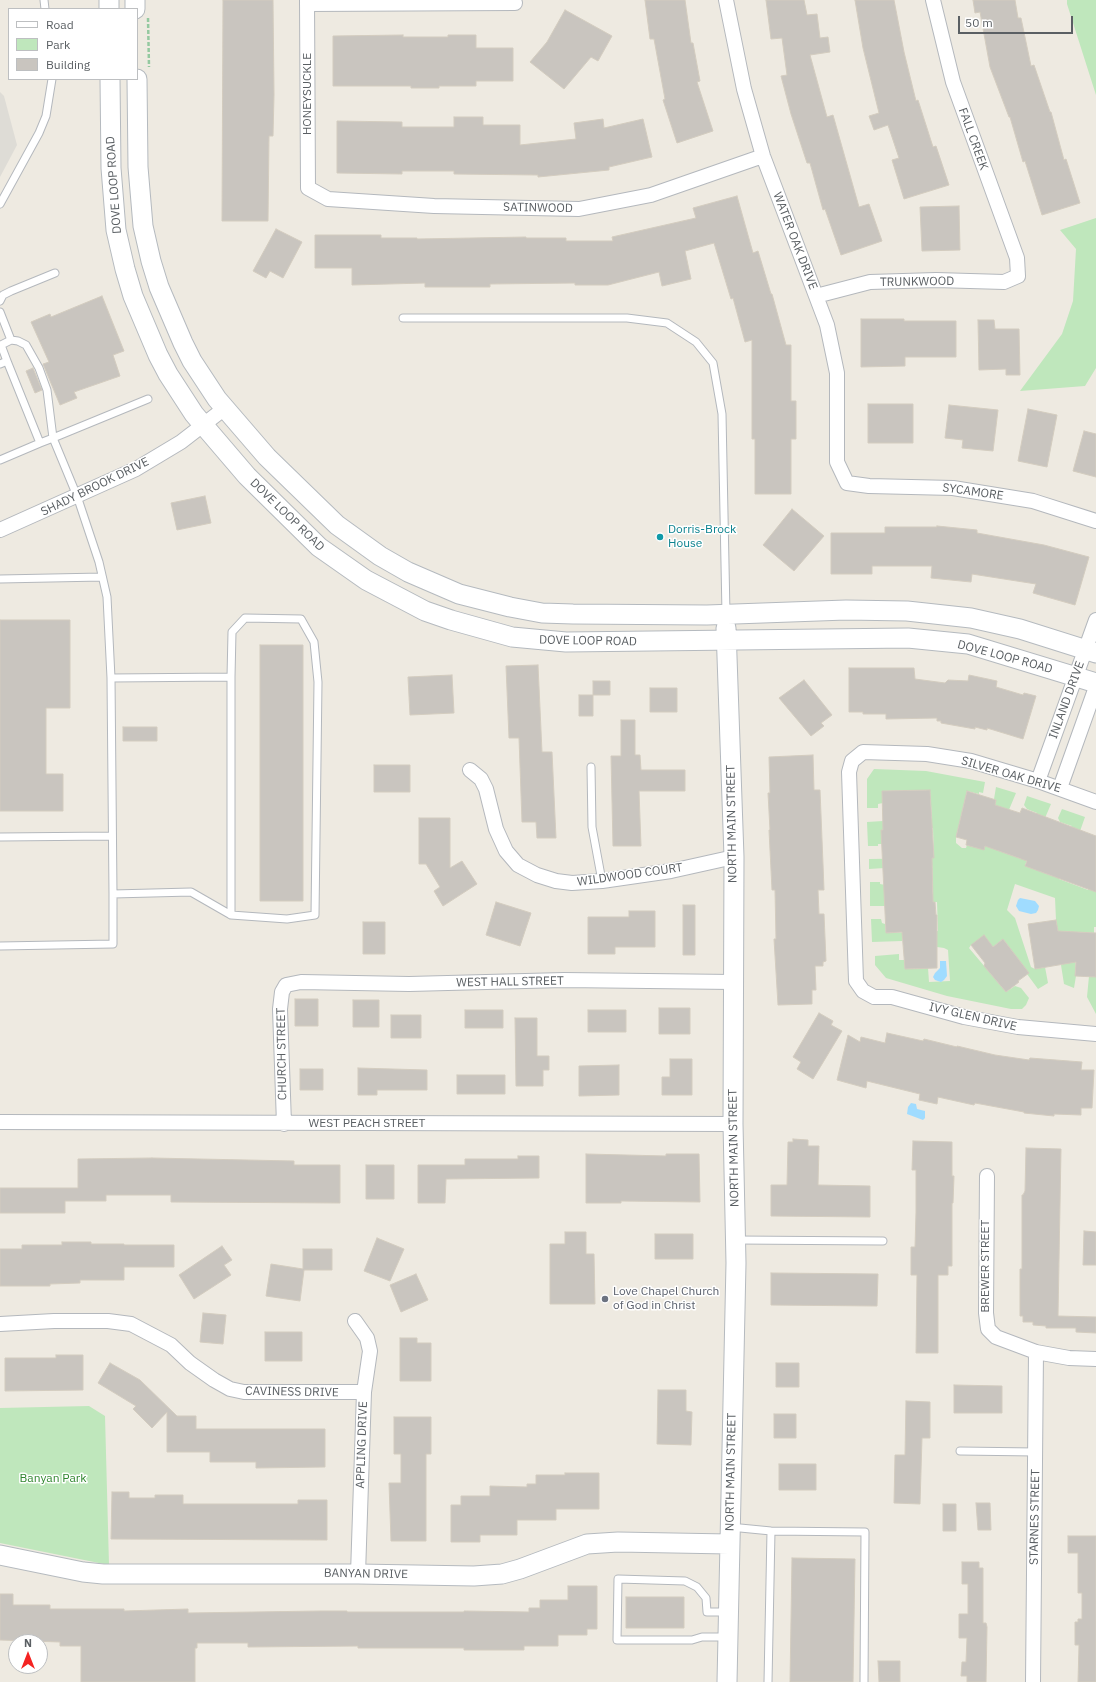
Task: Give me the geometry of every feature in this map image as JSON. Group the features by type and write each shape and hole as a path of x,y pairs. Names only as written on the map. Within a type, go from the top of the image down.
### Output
{"main road":[{"path":"135,0 142,12"},
{"name":"DOVE LOOP ROAD","path":"143,75 140,197 143,226 151,261 168,312 183,343 204,380 225,408 267,457 337,525 380,556 408,572 460,594 489,602 542,613 726,614 846,610 914,611 978,619 1020,629 1090,652"},
{"name":"DOVE LOOP ROAD","path":"110,80 111,168 116,230 125,269 143,322 158,355 168,374 194,414 247,476 319,547 366,580 425,611 482,630 512,637 542,641 566,642 908,638 968,644 1096,683"},
{"name":"NORTH MAIN STREET","path":"726,614 734,857 733,1124 735,1240 727,1682"},
{"name":"BANYAN DRIVE","path":"0,1555 83,1572 103,1574 358,1574 474,1576 502,1574 520,1569 587,1544 730,1535"}],"street":[{"name":"WATER OAK DRIVE","path":"726,0 744,89 763,156 827,325 837,373 837,462 847,483"},
{"name":"FALL CREEK","path":"933,0 953,82 1017,258 1018,276"},
{"path":"307,2 515,3"},
{"name":"HONEYSUCKLE","path":"307,2 308,188"},
{"name":"SATINWOOD","path":"308,188 328,200 434,206 579,209 651,195 763,156"},
{"name":"TRUNKWOOD","path":"816,296 870,282 936,280 1004,282 1018,276"},
{"name":"SHADY BROOK DRIVE","path":"0,530 136,469 181,442 225,408"},
{"name":"SYCAMORE","path":"847,483 868,486 953,488 1033,501 1096,521"},
{"name":"INLAND DRIVE","path":"1038,781 1075,677 1090,652 1096,620"},
{"name":"INLAND DRIVE","path":"1060,788 1096,687"},
{"name":"SILVER OAK DRIVE","path":"856,981 849,772 852,761 863,752 927,754 971,761 1060,788 1096,802"},
{"name":"WILDWOOD COURT","path":"470,770 481,779 486,789 496,829 506,850 518,865 537,875 556,881 572,883 602,881 671,871 734,857"},
{"name":"WEST HALL STREET","path":"286,985 301,982 408,984 564,980 733,982"},
{"name":"IVY GLEN DRIVE","path":"856,981 863,991 874,997 892,998 964,1017 1018,1027 1096,1034"},
{"name":"CHURCH STREET","path":"284,1124 280,1009 282,992 286,985"},
{"name":"WEST PEACH STREET","path":"0,1122 284,1124 733,1124"},
{"name":"BREWER STREET","path":"987,1176 986,1313 988,1328 996,1338 1036,1352 1069,1358 1096,1359"},
{"name":"CAVINESS DRIVE","path":"0,1324 54,1321 108,1321 131,1324 171,1345 190,1363 230,1389 244,1392 364,1392"},
{"name":"APPLING DRIVE","path":"354,1321 367,1338 370,1350 364,1392 358,1574"},
{"name":"STARNES STREET","path":"1033,1682 1036,1352"}],"lane":[{"path":"0,204 39,133 46,116 52,80"},
{"path":"0,300 7,293 55,273"},
{"path":"0,312 11,340"},
{"path":"403,318 626,318 667,323 696,342 713,363 722,414 726,614"},
{"path":"0,946 113,944 111,678 107,597 76,496 53,438 47,390 39,368 26,345 18,341 11,340 1,345 40,443"},
{"path":"0,364 7,360"},
{"path":"0,460 148,399"},
{"path":"0,579 102,577"},
{"path":"113,894 191,892 231,914 287,919 315,914 318,682 314,642 301,619 245,618 232,632 231,914"},
{"path":"111,678 231,678"},
{"path":"591,767 592,827 602,881"},
{"path":"0,837 112,836"},
{"path":"735,1240 883,1241"},
{"path":"960,1451 1035,1452"},
{"path":"730,1535 771,1531 865,1532 864,1682"},
{"path":"768,1682 771,1531"},
{"path":"727,1637 702,1637 692,1640 618,1640 618,1579 686,1581 697,1587 706,1598 707,1612 728,1612"}],"path":[{"path":"142,12 143,75"}],"shaded area":[{"path":"0,92 4,96 17,145 0,177"}],"green space":[{"path":"1067,0 1096,0 1096,95 1067,4"},
{"path":"1096,218 1096,368 1085,386 1020,391 1062,334 1073,301 1076,249 1060,230"},
{"path":"874,769 926,771 985,782 983,793 979,792 979,794 967,791 956,837 956,843 962,848 966,848 967,845 984,849 996,800 994,799 996,787 1016,793 993,848 1021,859 1037,813 1027,809 1024,805 1027,796 1051,804 1045,818 1044,817 1025,865 1052,876 1072,826 1060,822 1058,818 1062,809 1085,817 1059,879 1088,890 1096,870 1096,927 1094,927 1094,933 1077,932 1076,976 1074,988 1064,984 1061,965 1063,964 1056,920 1055,898 1015,884 1007,910 1015,918 1031,967 1035,969 1045,967 1048,983 1038,989 1003,939 993,947 971,945 969,948 1006,992 1015,986 1021,988 1029,998 1026,1005 1022,1009 1011,1009 947,996 886,978 875,965 875,956 899,954 899,960 904,960 905,969 928,968 929,982 950,981 948,950 937,947 937,937 902,939 902,941 872,942 871,919 881,919 882,923 885,924 886,933 938,931 937,902 870,906 870,882 880,882 880,884 933,894 932,865 869,869 869,859 934,858 933,828 882,830 882,844 878,844 878,846 868,846 867,822 932,818 930,792 928,790 883,791 883,803 878,804 878,808 867,808 867,779"},
{"path":"1089,976 1096,977 1096,1014 1087,997"},
{"name":"Banyan Park","path":"89,1406 105,1416 109,1565 0,1543 0,1408"}],"water":[{"path":"1020,898 1035,901 1039,906 1036,913 1031,914 1019,911 1016,906"},
{"path":"940,961 946,961 947,976 941,982 935,980 933,977 940,968"},
{"path":"911,1103 916,1104 917,1109 925,1111 925,1118 923,1120 907,1114 908,1107"}],"building":[{"path":"223,0 273,0 274,95 273,136 269,136 268,221 222,221"},
{"path":"645,0 685,0 691,43 693,43 700,81 697,82 713,131 677,143 663,100 665,99 654,39 650,39"},
{"path":"766,0 804,0 807,15 817,14 820,38 828,37 830,52 810,55 827,117 833,115 859,207 869,204 882,241 841,255 825,209 823,210 810,163 807,163 791,114 781,76 787,75 782,38 771,39"},
{"path":"855,0 894,0 904,52 916,101 918,100 933,147 936,146 949,185 904,199 892,160 899,158 888,125 874,130 869,116 879,113 863,48"},
{"path":"973,0 1015,0 1018,18 1021,18 1031,66 1034,65 1051,112 1064,160 1066,159 1080,203 1042,215 1025,161 1023,162 1010,117 990,67 980,12 975,13"},
{"path":"565,10 612,36 598,61 591,57 564,89 530,62 547,42"},
{"path":"403,35 403,37 448,37 448,35 476,35 476,48 513,48 513,81 476,81 476,86 439,86 439,88 411,88 411,86 333,86 333,36"},
{"path":"454,117 483,117 483,125 520,125 520,145 576,139 574,123 603,119 604,128 643,119 652,157 609,167 609,170 538,177 538,175 454,174 454,171 402,171 402,174 337,173 337,121 402,122 402,127 454,127"},
{"path":"737,196 753,253 758,251 786,345 791,345 791,401 796,401 796,439 791,439 791,494 755,494 755,439 752,439 752,340 745,342 733,298 731,299 714,243 685,251 691,279 662,286 659,272 608,285 575,285 575,283 490,284 490,287 425,287 425,283 352,285 352,268 315,268 315,235 381,235 381,238 417,239 526,237 566,238 566,241 613,241 612,237 696,218 693,208"},
{"path":"959,206 960,250 922,251 920,207"},
{"path":"276,229 302,242 283,278 270,271 266,278 253,271"},
{"path":"102,296 124,351 113,355 120,376 74,392 77,398 60,405 43,364 49,362 31,322 50,314 51,317"},
{"path":"861,319 956,321 956,357 905,357 905,366 861,367"},
{"path":"978,320 994,320 995,329 1019,329 1020,375 1006,375 1006,369 979,370"},
{"path":"33,368 42,390 35,393 26,371"},
{"path":"868,404 913,404 913,443 868,443"},
{"path":"949,405 998,410 993,451 962,448 963,440 945,438"},
{"path":"1028,409 1057,415 1047,467 1018,461"},
{"path":"1084,431 1096,434 1096,477 1073,471"},
{"path":"205,496 211,523 177,530 171,503"},
{"path":"792,509 824,536 794,571 763,545"},
{"path":"937,526 977,530 977,533 1044,545 1089,557 1075,605 1033,593 1036,584 972,574 971,582 931,578 932,566 872,566 872,574 831,574 831,533 885,533 885,527"},
{"path":"0,620 70,620 70,708 46,708 46,774 63,774 63,811 0,811"},
{"path":"260,645 303,645 303,901 260,901"},
{"path":"538,665 542,752 552,752 556,838 537,838 536,822 522,822 519,738 509,738 506,666"},
{"path":"849,668 914,668 915,679 945,683 948,680 968,681 969,675 997,681 996,687 1023,695 1024,693 1036,696 1023,739 987,728 987,730 975,727 975,729 941,723 941,721 937,721 937,718 886,719 886,714 863,714 863,712 849,712"},
{"path":"452,675 454,713 410,715 408,677"},
{"path":"804,680 832,715 821,723 824,726 811,736 779,698"},
{"path":"593,681 610,681 610,695 593,695"},
{"path":"650,688 677,688 677,712 650,712"},
{"path":"579,695 593,695 593,716 579,716"},
{"path":"621,720 635,720 635,755 640,755 641,770 685,770 685,791 639,791 641,846 613,846 611,756 621,756"},
{"path":"123,727 157,727 157,741 123,741"},
{"path":"813,755 814,790 820,790 824,890 818,890 819,914 824,914 826,961 823,962 823,966 815,966 816,990 812,990 812,1004 778,1005 774,939 776,939 775,890 772,890 769,830 769,757"},
{"path":"374,765 410,765 410,792 374,792"},
{"path":"930,790 934,858 932,858 933,902 935,902 937,915 937,968 905,969 902,932 886,933 881,830 883,830 882,791"},
{"path":"967,791 996,800 995,805 1020,813 1022,808 1096,836 1096,892 1025,866 1027,861 985,846 984,850 966,845 967,840 956,837"},
{"path":"419,818 450,818 450,868 462,861 477,884 443,906 434,891 440,887 426,864 419,864"},
{"path":"496,902 531,913 520,946 486,935"},
{"path":"683,905 695,905 695,955 683,955"},
{"path":"629,911 655,911 655,947 615,947 615,954 588,954 588,917 629,917"},
{"path":"1056,920 1058,931 1096,933 1096,977 1075,976 1076,962 1035,969 1028,924"},
{"path":"363,922 385,922 385,954 363,954"},
{"path":"984,935 993,947 1003,939 1029,973 1006,992 984,966 985,963 971,945"},
{"path":"295,999 318,999 318,1026 295,1026"},
{"path":"353,1000 379,1000 379,1027 353,1027"},
{"path":"659,1008 690,1008 690,1034 659,1034"},
{"path":"465,1010 503,1010 503,1028 465,1028"},
{"path":"588,1010 626,1010 626,1032 588,1032"},
{"path":"819,1013 833,1021 831,1025 842,1031 813,1079 797,1069 801,1062 793,1057"},
{"path":"391,1015 421,1015 421,1038 391,1038"},
{"path":"515,1018 537,1018 537,1056 549,1056 549,1070 543,1070 543,1086 516,1086"},
{"path":"887,1033 923,1041 924,1039 995,1055 1029,1060 1030,1058 1082,1062 1081,1070 1094,1070 1092,1108 1081,1108 1081,1115 1054,1114 1054,1116 1024,1113 975,1103 974,1105 938,1097 937,1104 919,1100 920,1094 867,1081 866,1088 837,1080 848,1035 860,1042 861,1037 885,1043"},
{"path":"670,1059 692,1059 692,1095 662,1095 662,1077 670,1077"},
{"path":"619,1065 619,1095 579,1096 579,1066"},
{"path":"358,1068 427,1070 427,1090 377,1090 377,1095 358,1095"},
{"path":"300,1069 323,1069 323,1090 300,1090"},
{"path":"457,1075 505,1075 505,1094 457,1094"},
{"path":"793,1139 808,1140 808,1146 819,1146 818,1185 870,1186 870,1217 771,1216 771,1185 787,1185 788,1142 793,1142"},
{"path":"913,1141 952,1142 952,1176 954,1176 952,1203 952,1266 948,1266 948,1275 938,1275 938,1353 916,1353 917,1275 911,1275 911,1247 915,1247 916,1212 916,1170 912,1170"},
{"path":"1026,1148 1061,1149 1058,1316 1096,1317 1096,1333 1076,1332 1076,1328 1046,1328 1046,1326 1033,1325 1033,1322 1023,1322 1023,1316 1020,1316 1020,1269 1022,1269 1022,1195 1025,1191"},
{"path":"586,1154 666,1156 666,1154 699,1154 700,1202 621,1201 621,1203 586,1203"},
{"path":"518,1156 539,1156 539,1178 446,1179 445,1203 418,1203 418,1165 465,1165 465,1159 518,1159"},
{"path":"152,1158 294,1161 294,1165 340,1165 340,1203 171,1202 171,1195 106,1195 106,1201 65,1201 65,1213 0,1213 0,1188 78,1188 78,1159"},
{"path":"366,1165 394,1165 394,1199 366,1199"},
{"path":"1084,1231 1096,1232 1096,1265 1083,1265"},
{"path":"565,1232 586,1232 586,1254 594,1254 595,1304 550,1304 550,1244 565,1244"},
{"path":"655,1234 693,1234 693,1259 655,1259"},
{"path":"377,1238 404,1249 390,1281 364,1271"},
{"path":"62,1242 91,1242 91,1244 124,1245 174,1245 174,1267 124,1267 124,1280 80,1280 80,1283 50,1284 50,1286 0,1286 0,1249 22,1249 22,1245 62,1245"},
{"path":"222,1246 232,1260 224,1265 231,1275 194,1299 179,1275"},
{"path":"303,1249 332,1249 332,1270 304,1270 300,1301 266,1296 271,1264 303,1269"},
{"path":"771,1273 878,1274 877,1306 771,1305"},
{"path":"416,1274 428,1300 401,1312 390,1285"},
{"path":"203,1313 226,1315 223,1344 200,1342"},
{"path":"265,1332 302,1332 302,1361 265,1361"},
{"path":"400,1338 417,1338 417,1343 431,1343 431,1381 400,1381"},
{"path":"56,1355 83,1355 83,1390 5,1391 5,1358 56,1358"},
{"path":"110,1363 140,1380 177,1416 196,1416 196,1429 325,1429 325,1467 256,1468 256,1462 210,1462 210,1452 167,1452 167,1412 152,1428 133,1409 136,1406 98,1383"},
{"path":"776,1363 799,1363 799,1387 776,1387"},
{"path":"954,1385 1002,1386 1002,1413 954,1413"},
{"path":"658,1390 686,1390 686,1411 692,1412 691,1445 657,1444"},
{"path":"906,1401 930,1402 930,1438 922,1438 920,1504 894,1503 895,1455 905,1455"},
{"path":"774,1414 796,1414 796,1438 774,1438"},
{"path":"394,1417 431,1417 431,1454 426,1454 426,1541 391,1541 389,1483 401,1483 401,1454 394,1454"},
{"path":"779,1464 816,1464 816,1490 779,1490"},
{"path":"565,1473 599,1473 599,1509 556,1509 556,1520 517,1520 517,1535 480,1535 480,1542 451,1542 451,1505 461,1505 461,1496 490,1496 490,1486 527,1487 527,1484 536,1484 536,1475 565,1475"},
{"path":"112,1492 129,1492 129,1498 155,1498 155,1495 183,1495 183,1504 298,1504 298,1500 327,1500 327,1540 111,1539"},
{"path":"976,1503 990,1503 991,1530 978,1530"},
{"path":"943,1504 956,1504 956,1531 943,1531"},
{"path":"1068,1536 1096,1536 1096,1682 1078,1682 1079,1645 1075,1645 1075,1622 1078,1622 1078,1619 1082,1619 1082,1593 1078,1593 1078,1553 1068,1553"},
{"path":"792,1558 855,1559 853,1682 790,1682"},
{"path":"962,1562 979,1562 979,1568 983,1568 983,1623 986,1623 987,1627 986,1682 967,1682 967,1676 961,1676 962,1662 966,1662 967,1638 959,1638 959,1614 968,1614 968,1584 962,1584"},
{"path":"568,1586 597,1586 597,1629 587,1629 587,1635 558,1635 558,1646 524,1646 524,1650 464,1650 464,1648 358,1648 358,1646 248,1647 248,1643 197,1643 197,1648 195,1648 195,1682 81,1682 81,1646 60,1646 60,1642 48,1642 48,1634 8,1634 8,1640 0,1640 0,1594 13,1594 13,1605 50,1605 50,1609 124,1609 124,1611 188,1609 188,1613 320,1611 529,1612 529,1608 540,1608 540,1600 568,1600"},
{"path":"626,1597 684,1597 684,1628 626,1628"},
{"path":"878,1661 900,1661 900,1682 879,1682"}],"place":[{"name":"Dorris-Brock House","path":"660,537"},
{"name":"Love Chapel Church of God in Christ","path":"605,1299"}]}
